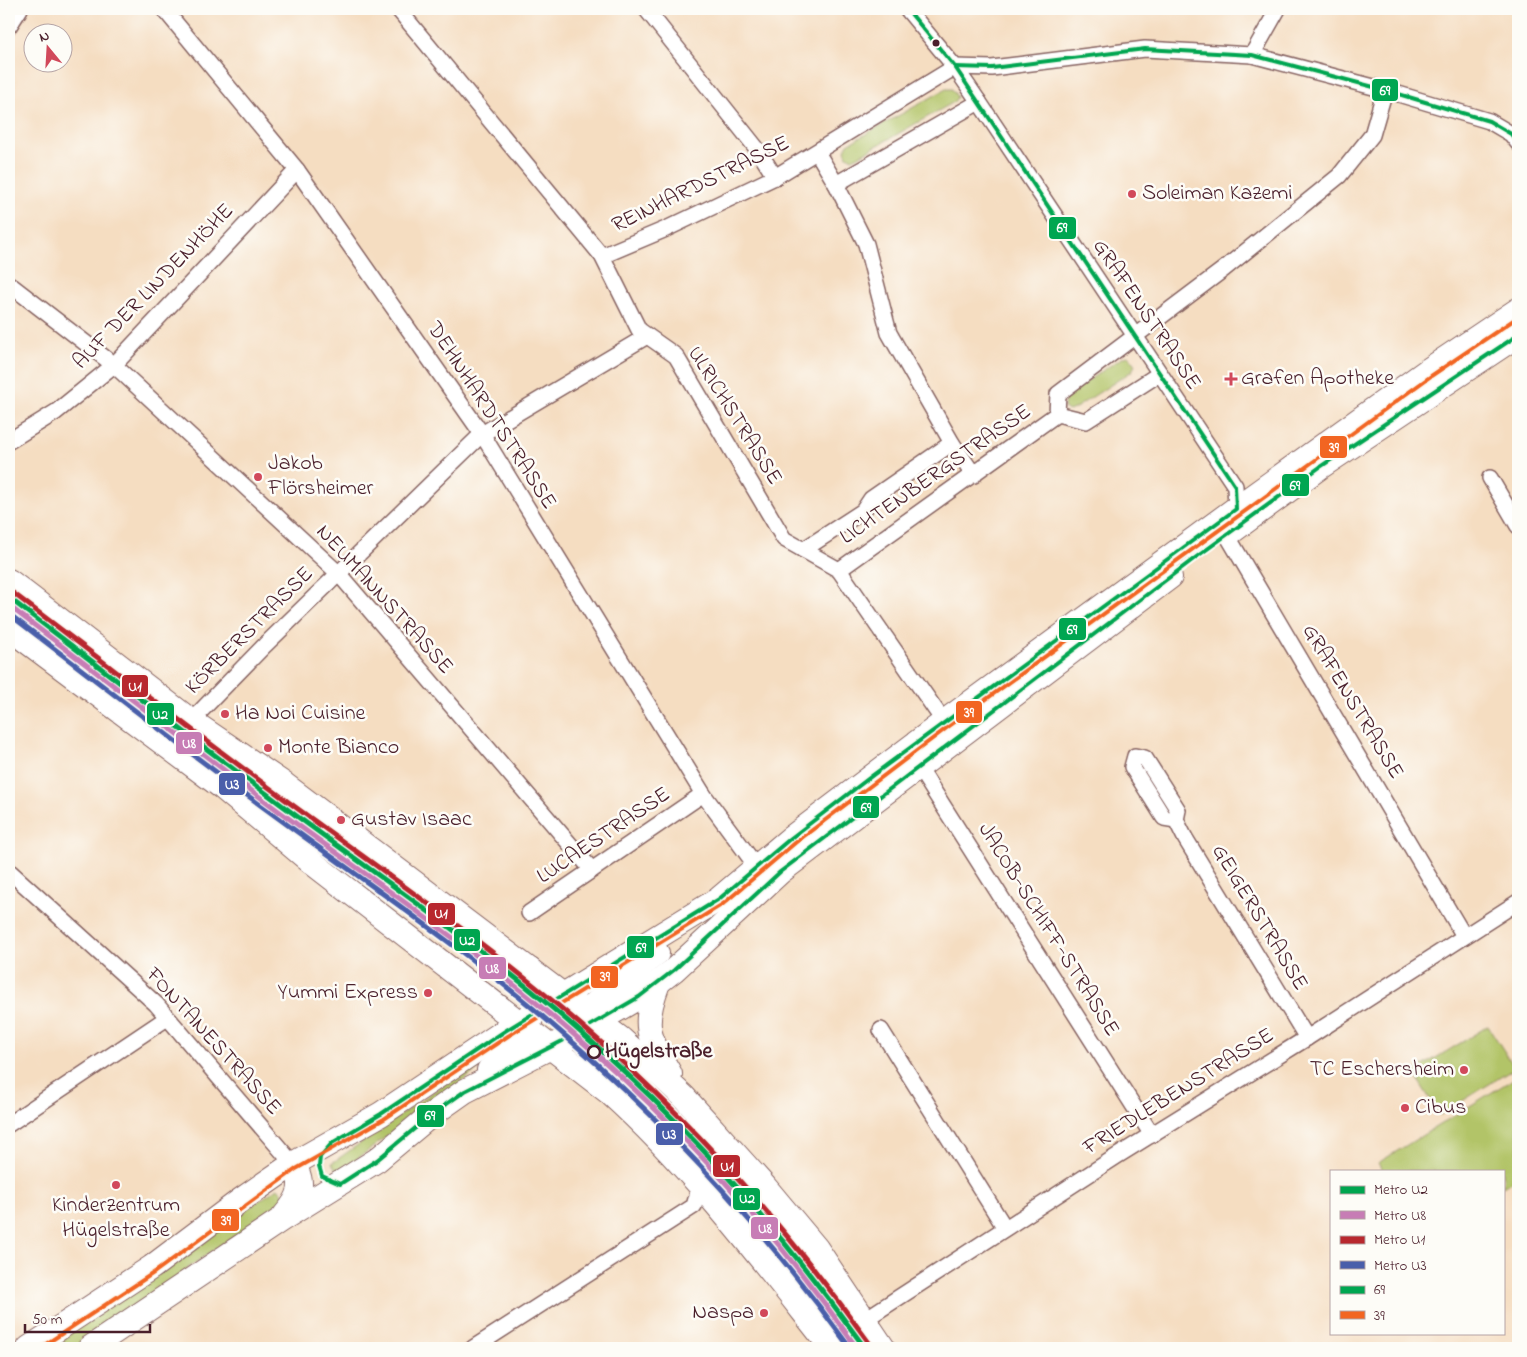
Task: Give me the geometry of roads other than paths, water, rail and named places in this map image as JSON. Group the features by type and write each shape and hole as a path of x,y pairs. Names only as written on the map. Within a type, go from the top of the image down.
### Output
{"main road":[{"path":"592,1016 658,983 719,930 780,872 913,759 944,722 1247,500 1427,371 1518,310"},
{"path":"465,1091 572,1036 691,924 756,866 913,759 1227,535 1247,500 1320,467 1518,335"},
{"path":"9,581 191,722 285,784 450,912 592,1016 683,1096 764,1187 816,1248 883,1348"},
{"path":"9,628 222,787 310,861 526,1022 552,1047 644,1124 700,1186 832,1348"},
{"path":"29,1348 152,1267 241,1200 293,1164 332,1143 719,899"},
{"path":"90,1348 282,1219 377,1160 431,1115 465,1091 518,1044 534,993 530,970"},
{"path":"658,983 650,1003 648,1031 654,1047 683,1096"},
{"path":"572,1036 571,1054 574,1065"},
{"path":"332,1143 320,1157 318,1166 322,1176 340,1184"},
{"path":"282,1219 295,1204 300,1194 301,1179 293,1164"}],"street":[{"path":"9,26 20,9"},
{"name":"DEHNHARDTSTRASSE","path":"164,9 297,170 482,434 702,794 756,866"},
{"name":"ULRICHSTRASSE","path":"398,9 602,256 639,330 676,356 784,539 839,570 944,722"},
{"path":"646,9 758,150 775,177"},
{"name":"GRAFENSTRASSE","path":"907,9 954,67 979,102 1159,374 1247,500"},
{"path":"1252,55 1278,9"},
{"path":"954,67 992,68 1144,49 1252,55 1386,90 1489,121 1511,134 1518,143"},
{"name":"REINHARDSTRASSE","path":"602,256 666,229 775,177 954,67"},
{"name":"LICHTENBERGSTRASSE","path":"1057,414 1058,394 1281,225 1339,176 1372,135 1386,90"},
{"path":"836,184 979,102"},
{"name":"REINHARDSTRASSE","path":"817,152 836,184 866,244 889,333 952,443 974,475"},
{"name":"AUF DER LINDENHÖHE","path":"9,441 56,412 114,365 297,170"},
{"name":"NEUMANNSTRASSE","path":"9,284 114,365 338,573 592,870"},
{"name":"KÖRBERSTRASSE","path":"191,722 338,573 482,434 647,336"},
{"name":"LICHTENBERGSTRASSE","path":"839,570 1057,414 1086,421 1159,374"},
{"name":"LICHTENBERGSTRASSE","path":"803,550 864,511 871,499 952,443"},
{"path":"1490,478 1518,526"},
{"name":"GRAFENSTRASSE","path":"1227,535 1464,936"},
{"name":"JACOB-SCHIFF-STRASSE","path":"913,759 1152,1135"},
{"name":"LUCAESTRASSE","path":"529,913 702,794"},
{"name":"GEIGERSTRASSE","path":"1176,820 1185,838 1307,1038"},
{"name":"FONTANESTRASSE","path":"9,871 156,1004 293,1164"},
{"name":"FRIEDLEBENSTRASSE","path":"864,1320 1005,1228 1278,1054 1307,1038 1518,902"},
{"path":"9,1124 167,1018"},
{"path":"881,1030 1005,1228"},
{"path":"473,1348 694,1206 700,1186"}],"metro line":[{"name":"U1","path":"13,593 249,773 509,965 581,1025 622,1061 699,1136 771,1216 870,1344"},
{"name":"U2","path":"9,598 245,778 468,941 577,1029 694,1140 766,1220 865,1348"},
{"name":"U8","path":"9,606 276,809 500,974 571,1032 650,1104 724,1181 793,1263 857,1348"},
{"name":"U3","path":"9,614 240,790 462,952 570,1040 647,1111 719,1186 787,1265 850,1348"}],"place":[{"name":"Soleiman Kazemi","path":"1132,194"},
{"name":"Grafen Apotheke","path":"1231,379"},
{"name":"Jakob Flörsheimer","path":"258,477"},
{"name":"Ha Noi Cuisine","path":"225,714"},
{"name":"Monte Bianco","path":"268,748"},
{"name":"Gustav Isaac","path":"341,820"},
{"name":"Yummi Express","path":"428,993"},
{"name":"Hügelstraße","path":"594,1052"},
{"name":"TC Eschersheim","path":"1464,1070"},
{"name":"Cibus","path":"1405,1108"},
{"name":"Kinderzentrum Hügelstraße","path":"116,1185"},
{"name":"Naspa","path":"764,1313"}]}
